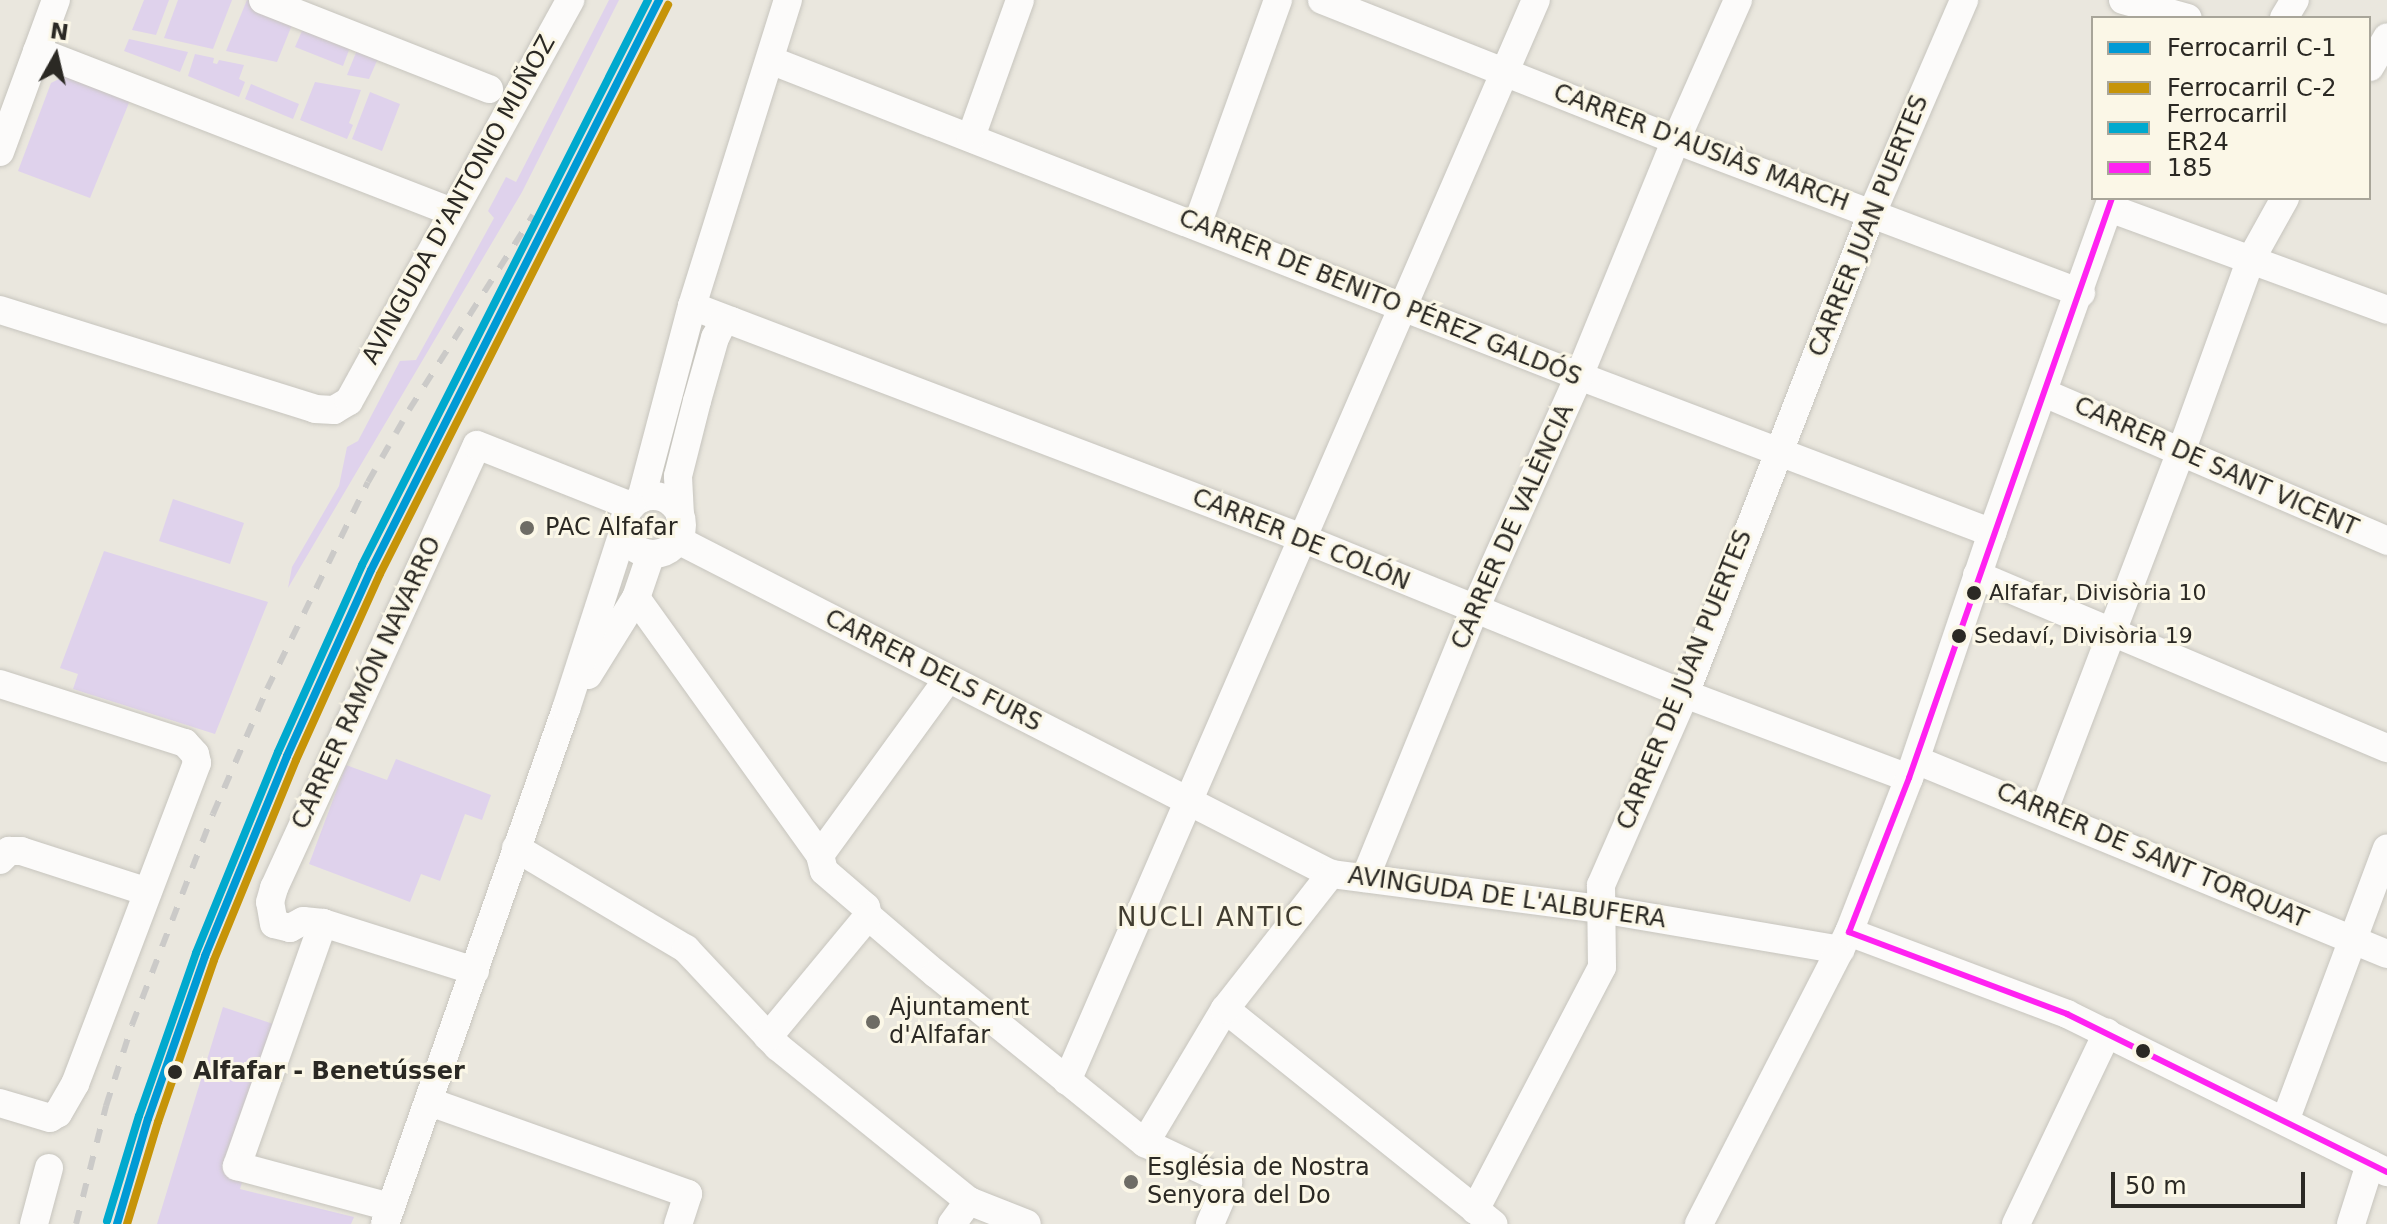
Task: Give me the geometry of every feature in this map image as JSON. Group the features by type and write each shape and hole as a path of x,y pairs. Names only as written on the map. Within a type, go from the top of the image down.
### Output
{"street":[{"path":"0,152 56,0"},
{"path":"263,0 489,89"},
{"name":"AVINGUDA D’ANTONIO MUÑOZ","path":"0,310 315,409 334,410 349,401 570,0"},
{"path":"475,971 323,923 237,1166 388,1216 430,1102 566,709 632,511 692,306 788,0"},
{"path":"971,137 1020,0"},
{"path":"1197,225 1278,0"},
{"name":"CARRER D'AUSIÀS MARCH","path":"1322,0 1676,140 2081,293"},
{"path":"1067,1081 1536,0"},
{"name":"CARRER DE VALÈNCIA","path":"1365,878 1474,611 1579,376 1676,140 1738,0"},
{"name":"CARRER JUAN PUERTES","path":"1777,453 1872,213 1964,0"},
{"path":"2123,0 2181,13"},
{"path":"2371,64 2387,37"},
{"path":"37,51 453,212"},
{"name":"CARRER DE BENITO PÉREZ GALDÓS","path":"770,60 1777,453 1992,533"},
{"path":"2044,810 2181,452 2250,261 2284,200"},
{"path":"1699,1224 1845,941 1912,769 1977,575 2111,203 2250,261 2387,310"},
{"name":"CARRER DE COLÓN","path":"692,306 1302,538 1474,611 1685,694 1912,769"},
{"path":"632,511 633,546 651,554 671,549 679,527 678,476 697,401 715,338 722,324 732,321"},
{"name":"CARRER DE SANT VICENT","path":"2044,393 2387,541"},
{"name":"CARRER RAMÓN NAVARRO","path":"323,923 303,921 290,928 274,924 270,902 274,888 477,445 632,511"},
{"name":"CARRER DE JUAN PUERTES","path":"1601,909 1601,885 1685,694 1777,453"},
{"path":"632,511 660,496 676,506 679,527"},
{"name":"CARRER DELS FURS","path":"679,527 947,680 1190,800"},
{"path":"566,709 636,598 651,554"},
{"path":"1977,575 2387,748"},
{"path":"636,598 820,855 824,871 866,907 868,916 1145,1143 1228,1182 1210,1224"},
{"path":"820,855 947,680"},
{"path":"0,684 185,743 195,754 197,763 79,1076 58,1113 45,1117 0,1103"},
{"name":"CARRER DE SANT TORQUAT","path":"1912,769 2044,810 2387,954"},
{"name":"AVINGUDA DE L'ALBUFERA","path":"1190,800 1331,874 1845,941 2067,1014 2379,1168"},
{"path":"516,848 686,949 768,1037 969,1201 1027,1224"},
{"path":"2285,1121 2387,848"},
{"path":"0,860 9,851 21,851 148,892"},
{"path":"1145,1143 1225,1009 1331,874"},
{"path":"1225,1009 1484,1217 1602,967 1601,909"},
{"path":"768,1037 868,916"},
{"path":"2016,1224 2107,1033"},
{"path":"430,1102 688,1194 678,1224"},
{"path":"34,1224 49,1168"},
{"path":"2351,1224 2379,1168"},
{"path":"952,1224 969,1201"}],"shaded area":[{"path":"144,0 169,0 156,35 132,30"},
{"path":"178,0 232,0 213,49 164,38"},
{"path":"247,0 294,20 277,62 226,51"},
{"path":"609,0 619,0 522,192 288,588 292,567 339,486 347,447 358,441 400,361 416,360 494,218 488,211 506,177 516,182"},
{"path":"305,24 352,42 343,66 295,47"},
{"path":"129,39 188,52 180,72 124,51"},
{"path":"359,45 380,54 369,79 347,75"},
{"path":"195,54 214,58 213,63 217,64 219,60 244,65 239,79 245,82 239,97 188,76"},
{"path":"69,74 131,98 90,198 18,171 51,83"},
{"path":"315,82 361,90 349,123 353,125 347,139 300,120"},
{"path":"251,84 299,104 293,119 245,99"},
{"path":"370,92 400,104 382,151 352,139"},
{"path":"173,499 244,523 230,564 159,541"},
{"path":"104,551 268,602 215,734 73,689 78,674 60,668"},
{"path":"396,759 491,795 482,820 465,814 440,881 421,874 410,902 309,864 346,765 387,780"},
{"path":"223,1007 288,1029 240,1189 354,1217 351,1224 157,1224"}],"railway":[{"path":"76,1224 106,1106 132,1025 213,814 267,689 368,482 409,410 533,215"}],"rail line":[{"name":"ER24","path":"107,1221 139,1116 196,953 278,752 362,565 648,0"},
{"name":"C-1","path":"117,1224 148,1119 205,956 287,756 371,570 659,0"},
{"name":"C-2","path":"127,1224 158,1122 214,960 296,760 380,574 668,5"}],"transit line":[{"name":"185","path":"1849,932 1909,778 2111,200"},
{"name":"185","path":"1849,932 2067,1014 2387,1172"}],"place":[{"name":"PAC Alfafar","path":"527,528"},
{"name":"Alfafar, Divisòria 10","path":"1974,593"},
{"name":"Sedaví, Divisòria 19","path":"1959,636"},
{"name":"Ajuntament d'Alfafar","path":"873,1022"},
{"name":"Alfafar - Benetússer","path":"175,1072"},
{"name":"Església de Nostra Senyora del Do","path":"1131,1182"}],"district":[{"name":"NUCLI ANTIC","path":"1211,918"}]}
